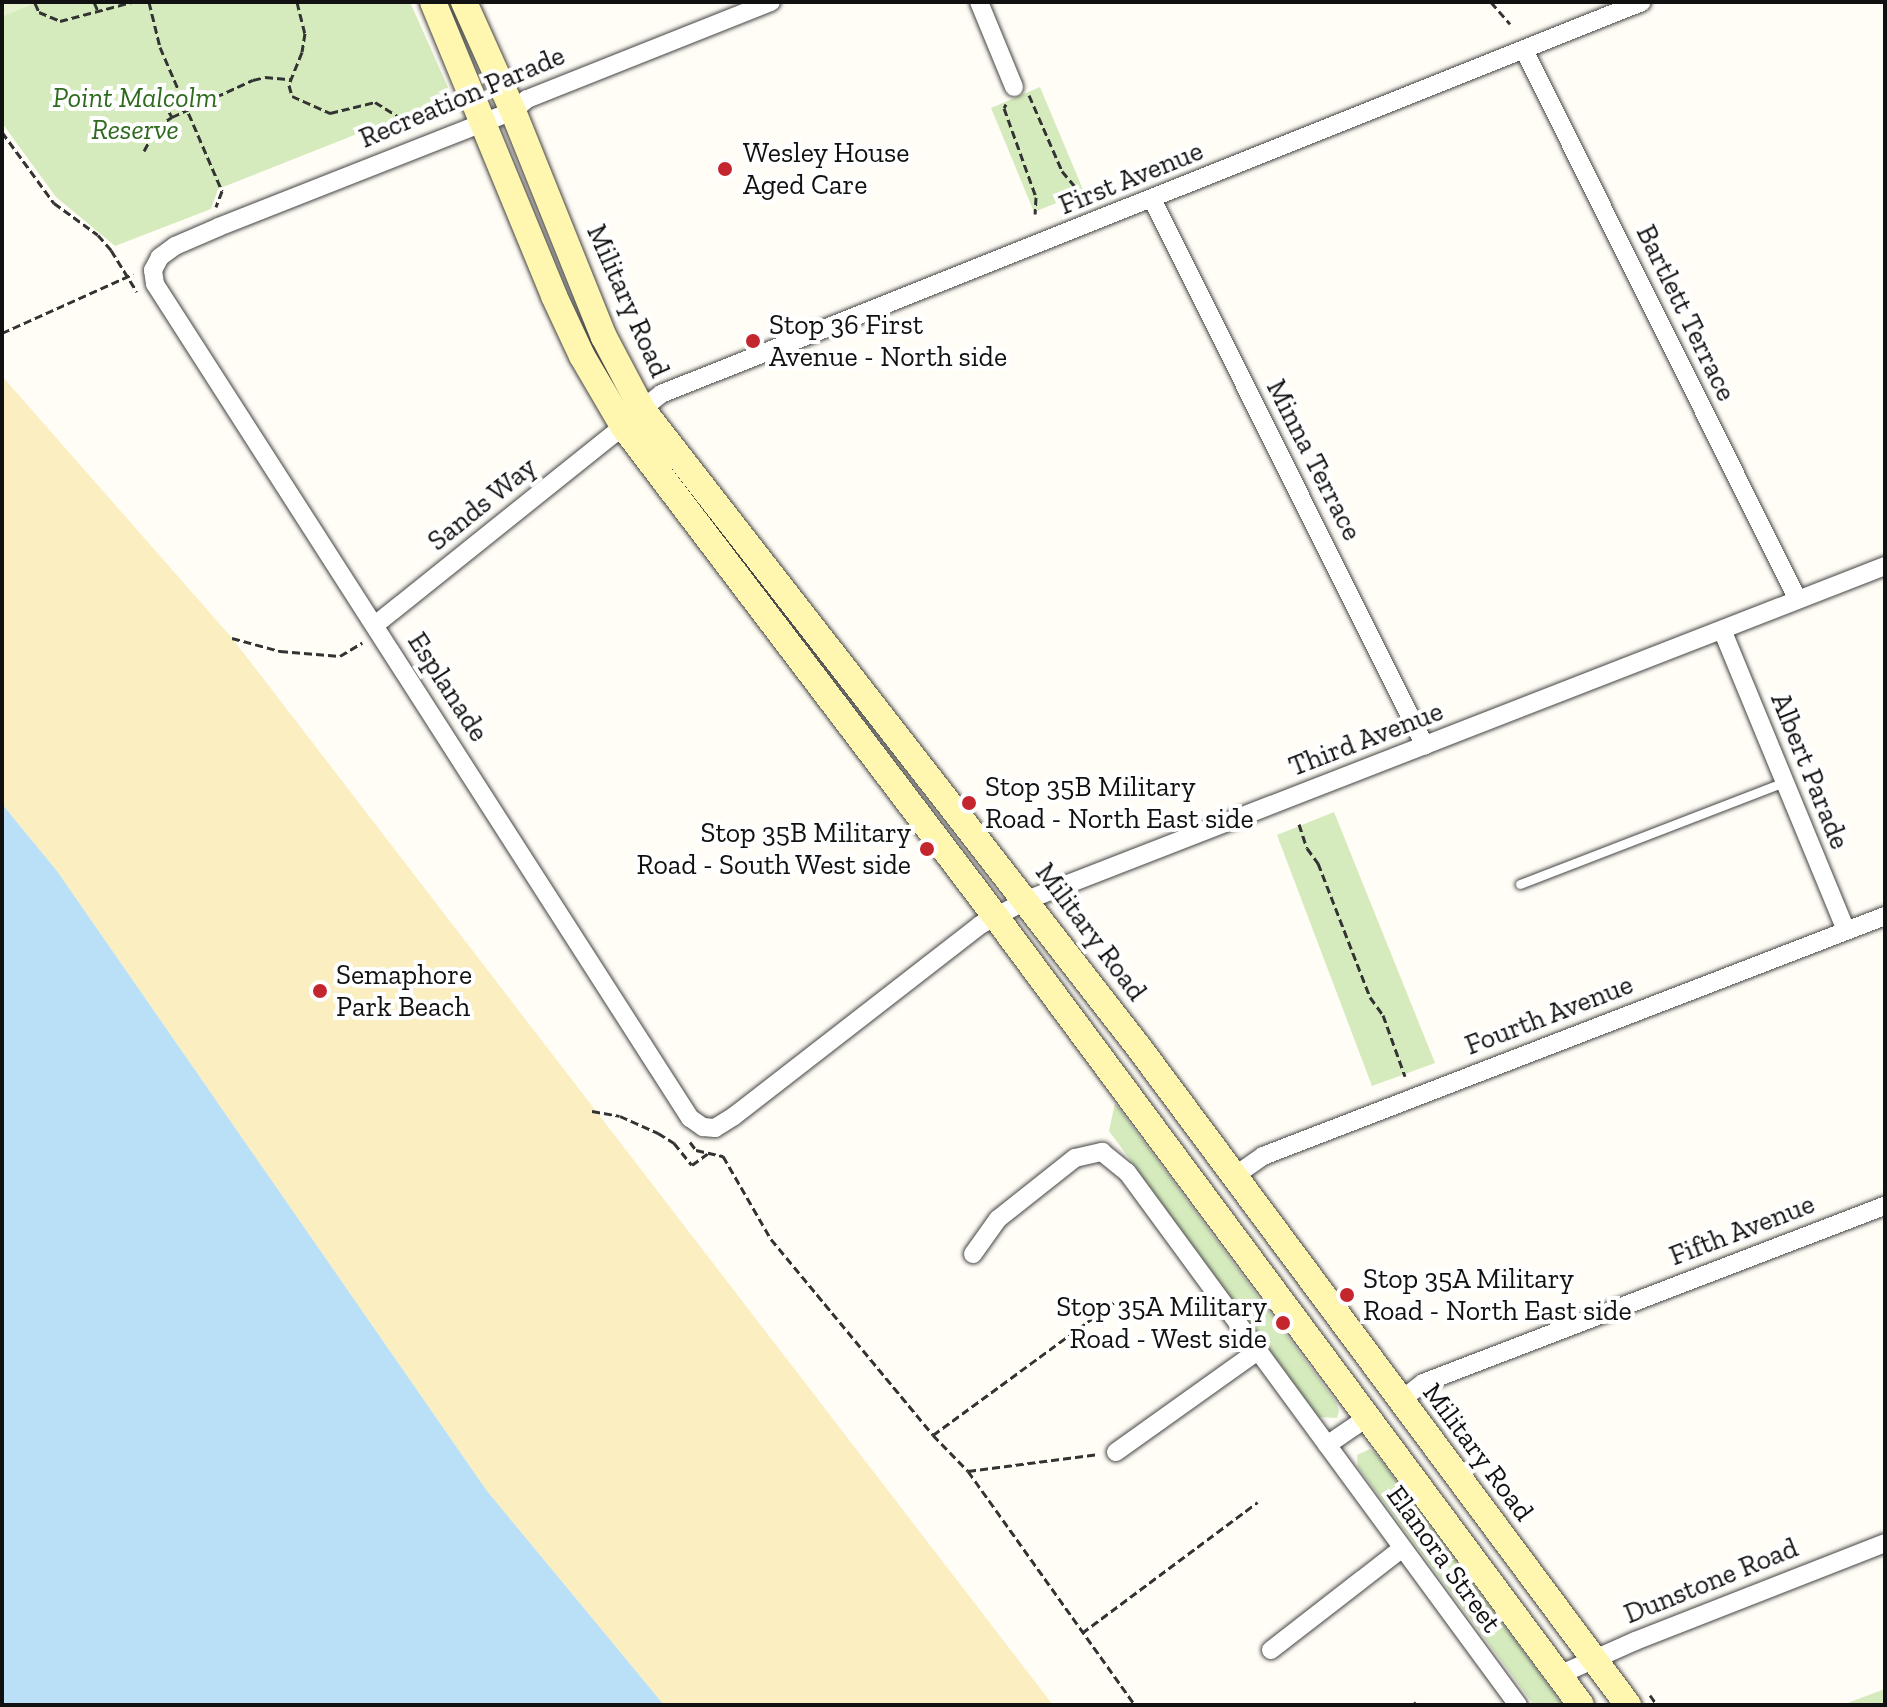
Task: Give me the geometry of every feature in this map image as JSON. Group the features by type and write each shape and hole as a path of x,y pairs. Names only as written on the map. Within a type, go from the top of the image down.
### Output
{"main road":[{"name":"Military Road","path":"435,2 582,356 786,598 1027,900 1236,1175 1400,1401 1628,1705"},
{"name":"Military Road","path":"464,2 513,111 604,337 633,418 996,917 1581,1705"}],"street":[{"name":"Recreation Parade","path":"175,246 513,111 527,99 771,2"},
{"path":"979,2 1014,87"},
{"name":"First Avenue","path":"633,418 661,394 1642,2"},
{"name":"Bartlett Terrace","path":"1524,50 1798,600"},
{"name":"Minna Terrace","path":"1152,199 1425,746"},
{"name":"Esplanade","path":"175,246 160,257 153,270 155,284 690,1118 703,1127 715,1128 734,1116"},
{"name":"Sands Way","path":"375,625 633,418"},
{"name":"Third Avenue","path":"734,1116 980,925 1027,900 1723,632 1885,566"},
{"name":"Albert Parade","path":"1723,632 1846,931"},
{"name":"Fourth Avenue","path":"1236,1175 1263,1156 1885,916"},
{"name":"Elanora Street","path":"973,1254 998,1219 1075,1158 1102,1152 1127,1172 1256,1352 1518,1705"},
{"name":"Fifth Avenue","path":"1400,1401 1423,1383 1885,1206"},
{"path":"1116,1452 1256,1352"},
{"path":"1327,1445 1368,1417"},
{"name":"Dunstone Road","path":"1559,1675 1885,1543"},
{"path":"1271,1650 1401,1549"}],"lane":[{"path":"1520,884 1785,782"}],"path":[{"path":"94,2 98,11"},
{"path":"35,3 39,12 60,21 132,2"},
{"path":"149,2 160,47 222,191 213,214 219,227"},
{"path":"297,2 305,33 302,52 290,79 292,96 330,113 375,102 404,120"},
{"path":"1491,2 1510,24"},
{"path":"144,151 157,127 172,117 253,80 265,77 290,79"},
{"path":"1035,214 1036,197 1004,108 1014,87 1032,97 1062,171 1082,195"},
{"path":"153,97 163,102 172,117"},
{"path":"2,132 54,203 98,235 111,250"},
{"path":"2,333 126,275"},
{"path":"232,638 280,651 340,656 362,643"},
{"path":"1299,824 1307,848 1318,863 1370,997 1383,1015 1405,1076"},
{"path":"592,1111 620,1116 658,1133 674,1143 692,1165 708,1153"},
{"path":"723,1156 771,1239 933,1435 968,1471 1135,1705"},
{"path":"933,1435 1115,1302"},
{"path":"968,1471 1116,1452"},
{"path":"1082,1633 1258,1502"}],"green space":[{"name":"Point Malcolm Reserve","path":"2,2 410,2 454,101 448,112 418,125 405,115 218,189 211,209 115,246 56,197 2,123"},
{"path":"2,2 37,2 2,17"},
{"path":"1040,87 1084,192 1034,212 991,108"},
{"path":"1334,812 1435,1063 1372,1086 1277,835"},
{"path":"1115,1103 1336,1402 1339,1411 1337,1418 1319,1417 1109,1131"},
{"path":"1370,1449 1563,1705 1534,1705 1358,1467 1357,1455"},
{"path":"1885,1689 1885,1705 1842,1705"}],"sand":[{"name":"Semaphore Park Beach","path":"2,376 232,638 1053,1705 664,1705 487,1491 57,871 2,804"}],"water":[{"path":"2,804 57,871 487,1491 664,1705 2,1705"}],"place":[{"name":"Wesley House Aged Care","path":"725,169"},
{"name":"Stop 36 First Avenue - North side","path":"753,341"},
{"name":"Stop 35B Military Road - North East side","path":"969,803"},
{"name":"Stop 35B Military Road - South West side","path":"927,849"},
{"name":"Semaphore Park Beach","path":"320,991"},
{"name":"Stop 35A Military Road - North East side","path":"1347,1295"},
{"name":"Stop 35A Military Road - West side","path":"1283,1323"}]}
